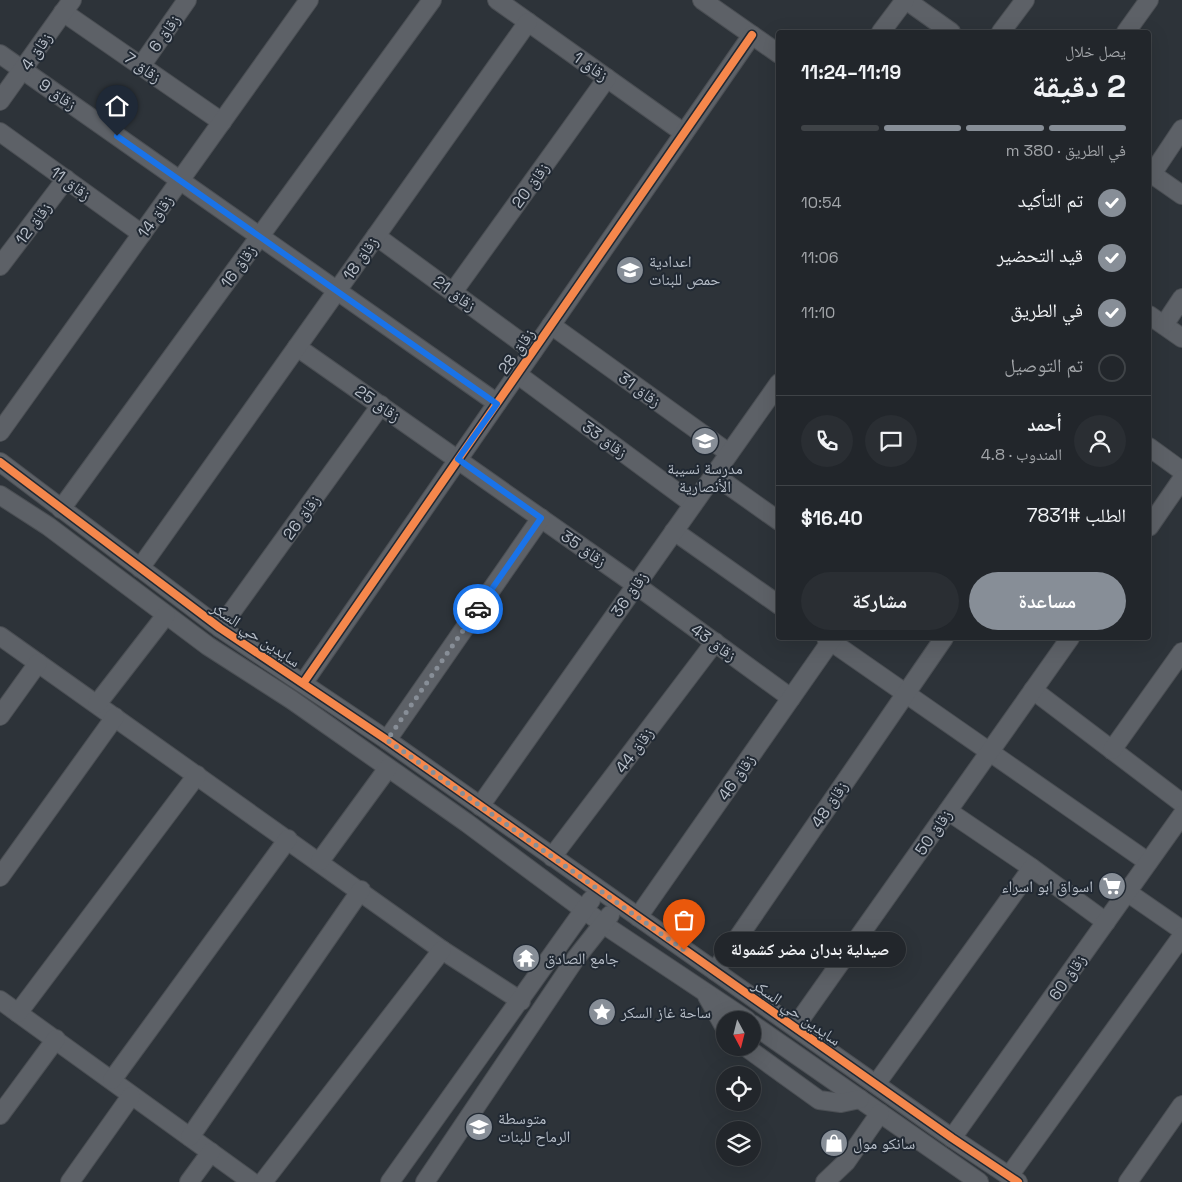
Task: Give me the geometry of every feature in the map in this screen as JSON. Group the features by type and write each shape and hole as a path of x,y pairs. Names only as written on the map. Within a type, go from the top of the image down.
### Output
{"street":[{"name":"زقاق 6","path":"141,66 187,0"},
{"name":"زقاق 14","path":"0,432 309,0"},
{"name":"زقاق 16","path":"61,509 432,0"},
{"name":"زقاق 1","path":"497,0 684,133"},
{"path":"702,0 776,52"},
{"path":"883,30 905,0 948,30"},
{"path":"1002,30 1025,0"},
{"path":"1127,30 1149,0"},
{"name":"زقاق 7","path":"68,6 141,66 222,122"},
{"name":"زقاق 4","path":"0,101 68,6"},
{"name":"زقاق 18","path":"140,568 528,22"},
{"name":"زقاق 28","path":"304,682 752,35"},
{"name":"زقاق 9","path":"0,54 497,404"},
{"name":"زقاق 20","path":"453,292 607,78"},
{"path":"1151,172 1182,129"},
{"name":"زقاق 11","path":"0,132 142,234"},
{"path":"1151,174 1182,195"},
{"name":"زقاق 12","path":"0,266 66,179"},
{"name":"زقاق 21","path":"376,236 533,351"},
{"path":"1164,325 1182,298"},
{"path":"1151,316 1182,338"},
{"name":"زقاق 31","path":"551,325 729,453"},
{"name":"زقاق 25","path":"297,347 458,459"},
{"name":"زقاق 33","path":"517,374 693,504"},
{"name":"زقاق 36","path":"480,806 776,387"},
{"name":"زقاق 26","path":"220,628 381,405"},
{"path":"1151,448 1182,470"},
{"name":"زقاق 35","path":"458,459 636,585"},
{"name":"سايدين حي السكر","path":"0,462 220,628 304,682 618,904 1013,1179"},
{"path":"714,475 776,519"},
{"path":"1151,523 1182,480"},
{"path":"0,495 48,526 208,646 292,700 604,924 734,1011"},
{"path":"387,740 541,518"},
{"path":"674,531 776,602"},
{"name":"زقاق 43","path":"636,585 791,698"},
{"path":"97,704 166,615"},
{"path":"0,636 361,890 442,950 521,1000"},
{"name":"زقاق 46","path":"638,917 829,640"},
{"path":"831,640 1148,862"},
{"name":"زقاق 48","path":"715,971 943,640"},
{"name":"زقاق 50","path":"795,1027 1069,640"},
{"name":"زقاق 44","path":"552,857 714,642"},
{"path":"1112,750 1182,652"},
{"path":"0,716 38,663"},
{"path":"1033,690 1182,803"},
{"path":"0,877 115,717"},
{"path":"320,861 388,768"},
{"path":"18,1013 197,775"},
{"path":"948,811 1032,868 1106,922"},
{"name":"زقاق 60","path":"952,1138 1182,815"},
{"path":"112,1080 288,839"},
{"path":"876,1084 1032,868"},
{"path":"390,1182 585,910 598,889"},
{"path":"190,1137 361,890"},
{"path":"1127,892 1182,930"},
{"path":"425,1182 576,958 618,904"},
{"path":"1013,1179 1182,936"},
{"path":"263,1182 442,950"},
{"path":"702,989 716,1013"},
{"path":"0,1000 252,1182"},
{"path":"761,1030 978,1182"},
{"path":"0,1115 56,1039"},
{"path":"758,1056 819,1100 840,1102 860,1098"},
{"path":"70,1182 131,1096"},
{"path":"1128,1182 1182,1105"},
{"path":"825,1182 846,1162 880,1113"},
{"path":"189,1182 211,1152"}],"cycle path":[{"path":"304,682 752,35"},
{"path":"0,462 220,628 387,740 952,1138 1018,1182"}],"way so far":[{"path":"478,609 387,740 684,950"}],"place":[{"name":"اعدادية حمص للبنات","path":"630,270"},
{"name":"مدرسة نسيبة الأنصارية","path":"705,441"},
{"name":"اسواق ابو اسراء","path":"1112,886"},
{"name":"صيدلية بدران مضر كشمولة","path":"684,950"},
{"name":"جامع الصادق","path":"526,958"},
{"name":"ساحة غاز السكر","path":"602,1012"},
{"name":"متوسطة الرماح للبنات","path":"479,1127"},
{"name":"سانكو مول","path":"834,1143"}],"route":[{"path":"117,136 497,404 458,459 541,518 478,609"}]}
